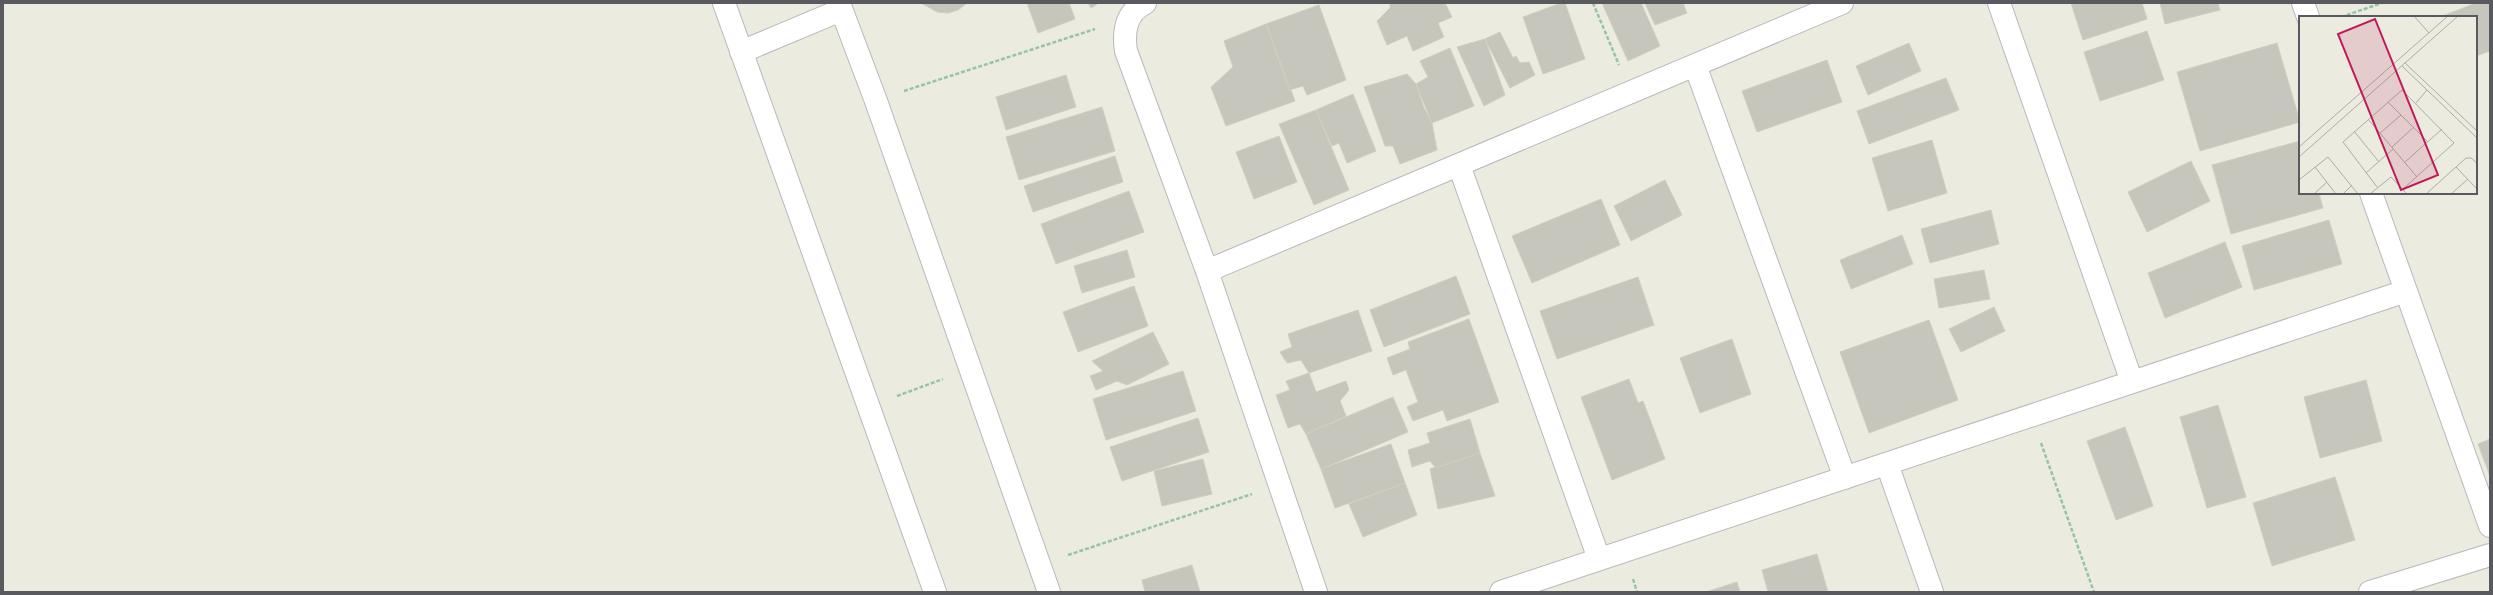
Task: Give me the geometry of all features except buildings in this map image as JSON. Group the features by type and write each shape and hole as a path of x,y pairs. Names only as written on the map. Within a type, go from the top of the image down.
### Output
{"street":[{"path":"724,3 870,405 936,592"},
{"path":"1207,272 1842,3"},
{"path":"2000,3 2132,382"},
{"path":"2303,3 2308,16"},
{"path":"741,52 840,6 876,101 1049,592"},
{"path":"1137,10 1125,27 1126,51 1207,272 1316,592"},
{"path":"1695,65 1845,478"},
{"path":"1459,165 1599,559"},
{"path":"2371,194 2490,526"},
{"path":"1500,592 2406,291"},
{"path":"1887,464 1932,592"},
{"path":"2370,592 2490,555"}],"path":[{"path":"1594,3 1630,93"},
{"path":"2344,16 2382,3"},
{"path":"876,101 1137,10"},
{"path":"870,405 971,369"},
{"path":"2031,416 2094,592"},
{"path":"1040,565 1280,485"}]}
